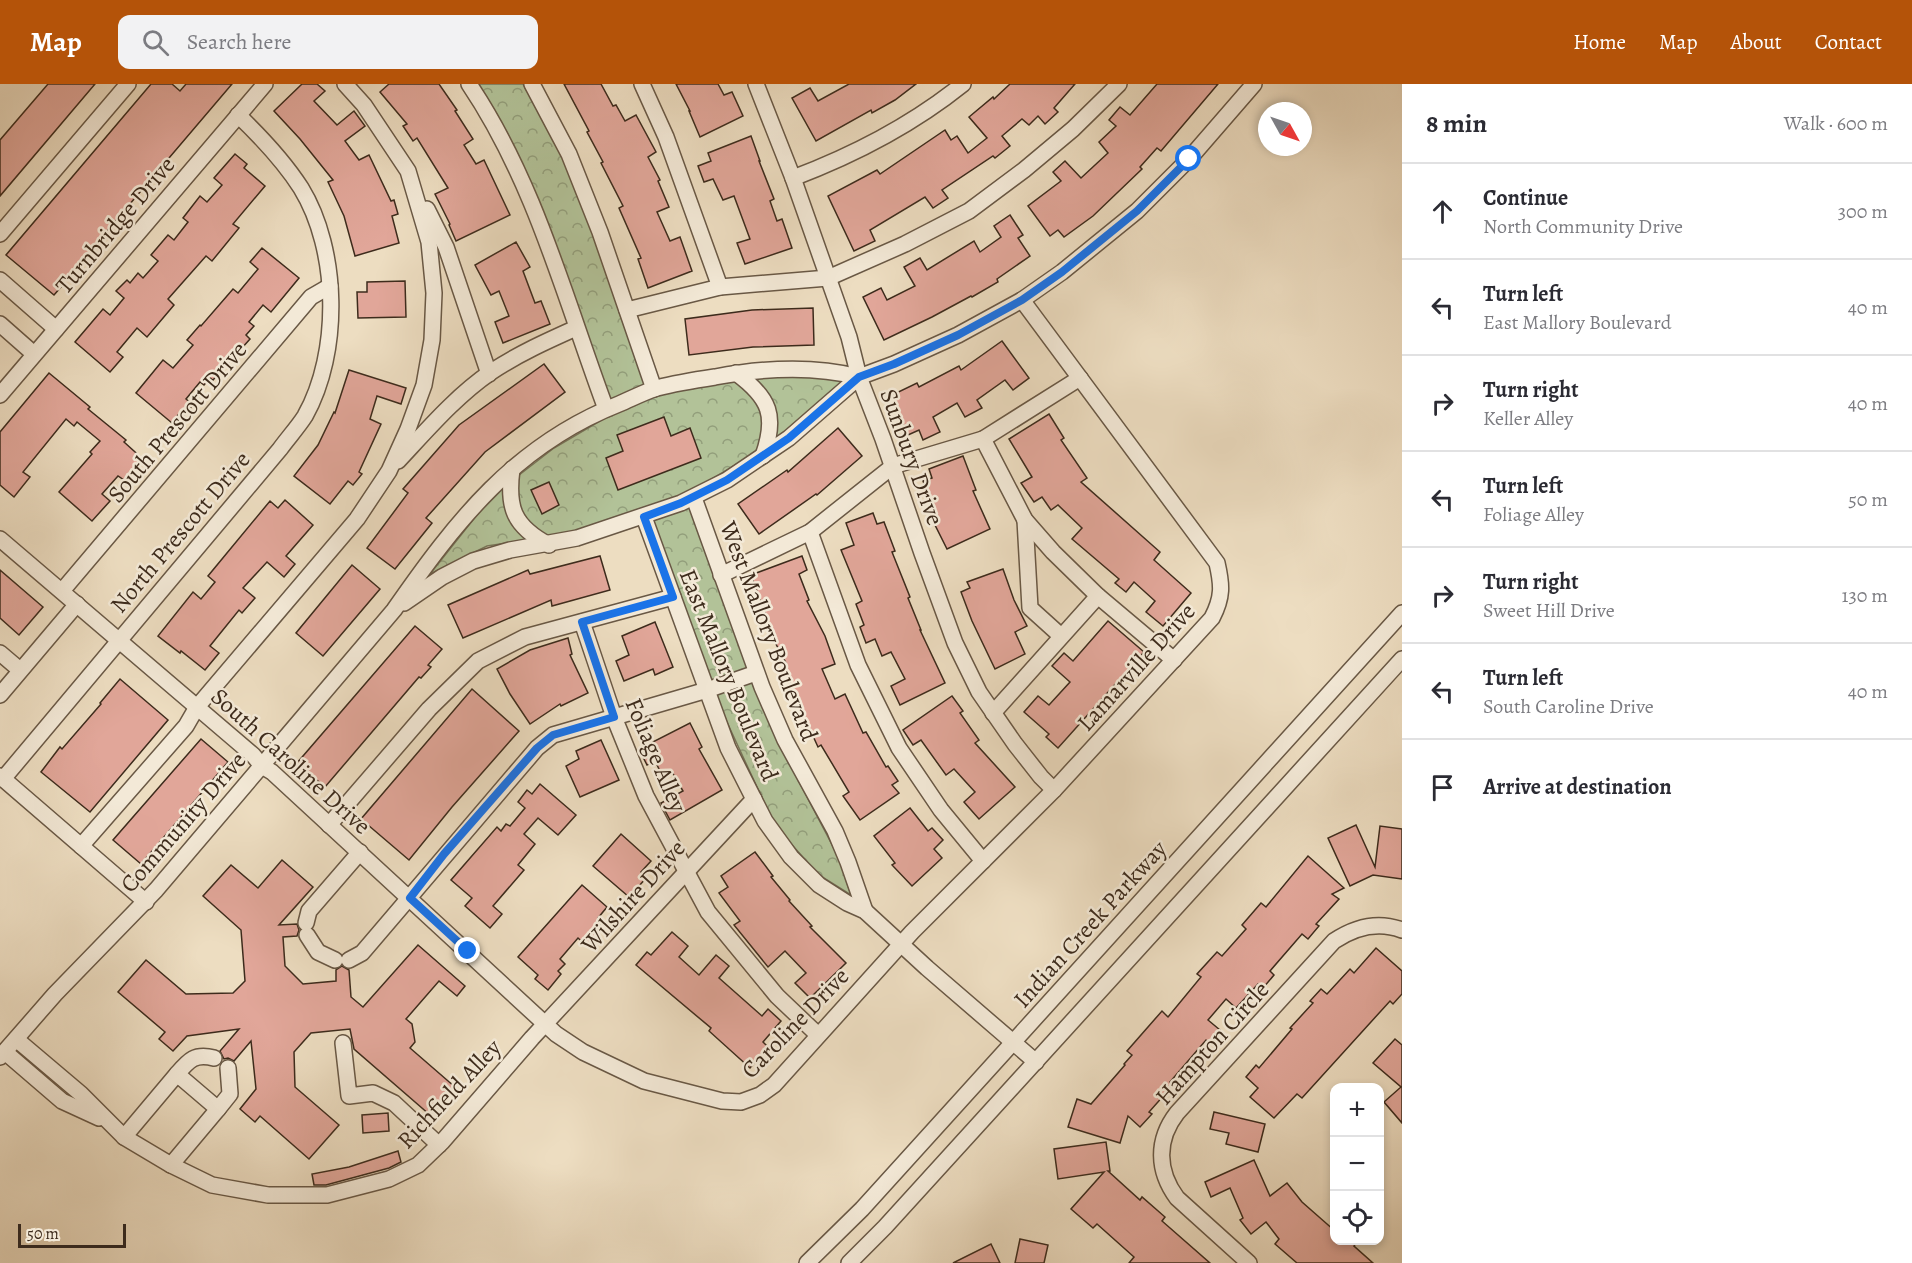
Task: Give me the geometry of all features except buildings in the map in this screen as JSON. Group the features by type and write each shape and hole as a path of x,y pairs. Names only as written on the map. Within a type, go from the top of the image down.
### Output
{"street":[{"path":"0,234 128,84"},
{"name":"Turnbridge Drive","path":"0,395 265,84"},
{"path":"345,84 364,105 408,171 446,247 489,374"},
{"path":"469,84 488,112 528,193 606,409"},
{"path":"532,84 569,154 600,232 654,389"},
{"path":"642,84 666,137 720,287"},
{"name":"Sunbury Drive","path":"757,84 793,178 849,338 859,377 955,643 979,692 993,713 1041,777 1054,790"},
{"path":"793,178 834,162 906,125 963,84"},
{"path":"627,310 720,287 828,278 905,244 969,211 1024,170 1065,136 1119,84"},
{"path":"394,610 442,577 473,561 510,550 549,545 577,538 644,517 694,498 727,480 789,438 859,377 958,335 1022,300 1062,272 1137,211 1189,159 1254,84"},
{"name":"North Prescott Drive","path":"2,778 280,449 305,416 328,351 329,273 318,226 301,189 270,145 238,115"},
{"path":"389,471 424,385 432,328 434,293 429,242 408,171"},
{"path":"0,280 56,329"},
{"name":"South Prescott Drive","path":"62,591 311,297 330,286"},
{"name":"Lamarville Drive","path":"901,944 1054,790 1212,618 1220,602 1221,582 1217,563 1022,300"},
{"path":"0,324 34,354"},
{"path":"81,846 186,726 198,707 357,519 389,471 437,418 489,374 529,349 576,328"},
{"path":"394,610 478,500 512,468 556,434 606,409 654,389 736,373 777,369 814,369 837,371 859,377"},
{"path":"736,373 749,383 767,405 771,426 763,456"},
{"path":"721,575 810,532 893,466 983,439 1080,378"},
{"path":"983,439 1025,520 1053,552 1098,596 1174,660"},
{"path":"512,468 509,490 510,506 516,519 537,538 549,545"},
{"name":"West Mallory Boulevard","path":"694,498 756,673 785,740 835,831 865,911"},
{"name":"East Mallory Boulevard","path":"644,517 728,748 765,821 791,857 819,885 847,903 865,911"},
{"path":"1025,520 1030,608 1061,636"},
{"path":"810,532 858,665 899,748 940,810 983,861"},
{"name":"South Caroline Drive","path":"0,539 253,755 262,766 272,772 546,1024"},
{"path":"993,713 1098,596"},
{"path":"329,825 429,709 478,661 525,637 673,597"},
{"path":"0,695 76,604"},
{"name":"Community Drive","path":"2,1054 55,994 146,902 394,610"},
{"name":"Indian Creek Parkway","path":"807,1263 862,1209 1402,613"},
{"name":"Foliage Alley","path":"582,622 614,717 646,796 708,912 777,996 818,1035"},
{"path":"0,653 20,670"},
{"path":"849,1263 893,1219 1402,659"},
{"path":"360,852 309,911 307,929 318,952 342,960 362,953 410,898 444,854 537,748 553,735 707,690 756,673"},
{"path":"2,778 146,902"},
{"name":"Wilshire Drive","path":"546,1024 754,799"},
{"path":"865,911 1036,1062"},
{"name":"Hampton Circle","path":"1249,1263 1170,1190 1165,1180 1161,1158 1165,1132 1177,1113 1334,941 1365,927 1387,926 1402,930"},
{"name":"Caroline Drive","path":"546,1024 583,1052 644,1081 722,1101 741,1102 760,1095 774,1085 901,944"},
{"name":"Richfield Alley","path":"16,1039 81,1094 124,1137 171,1165 212,1185 268,1195 327,1195 389,1179 418,1165 546,1024"},
{"path":"343,1043 349,1096 373,1093 394,1103 438,1145"},
{"name":"Richfield Alley","path":"2,1054 62,1101 110,1123"},
{"path":"124,1137 189,1060 203,1055 214,1058"},
{"path":"171,1165 230,1094 228,1068"},
{"path":"177,1074 218,1109"}],"green space":[{"path":"474,84 523,84 553,135 583,206 651,387 789,373 848,381 784,436 688,493 746,656 796,776 839,858 851,895 819,875 775,826 707,679 644,509 567,534 487,546 430,574 492,496 554,448 612,414"}],"route":[{"path":"468,951 410,898 444,854 537,748 553,735 614,717 582,622 673,597 644,517 694,498 727,480 789,438 859,377 958,335 1022,300 1062,272 1137,211 1189,159"}]}
